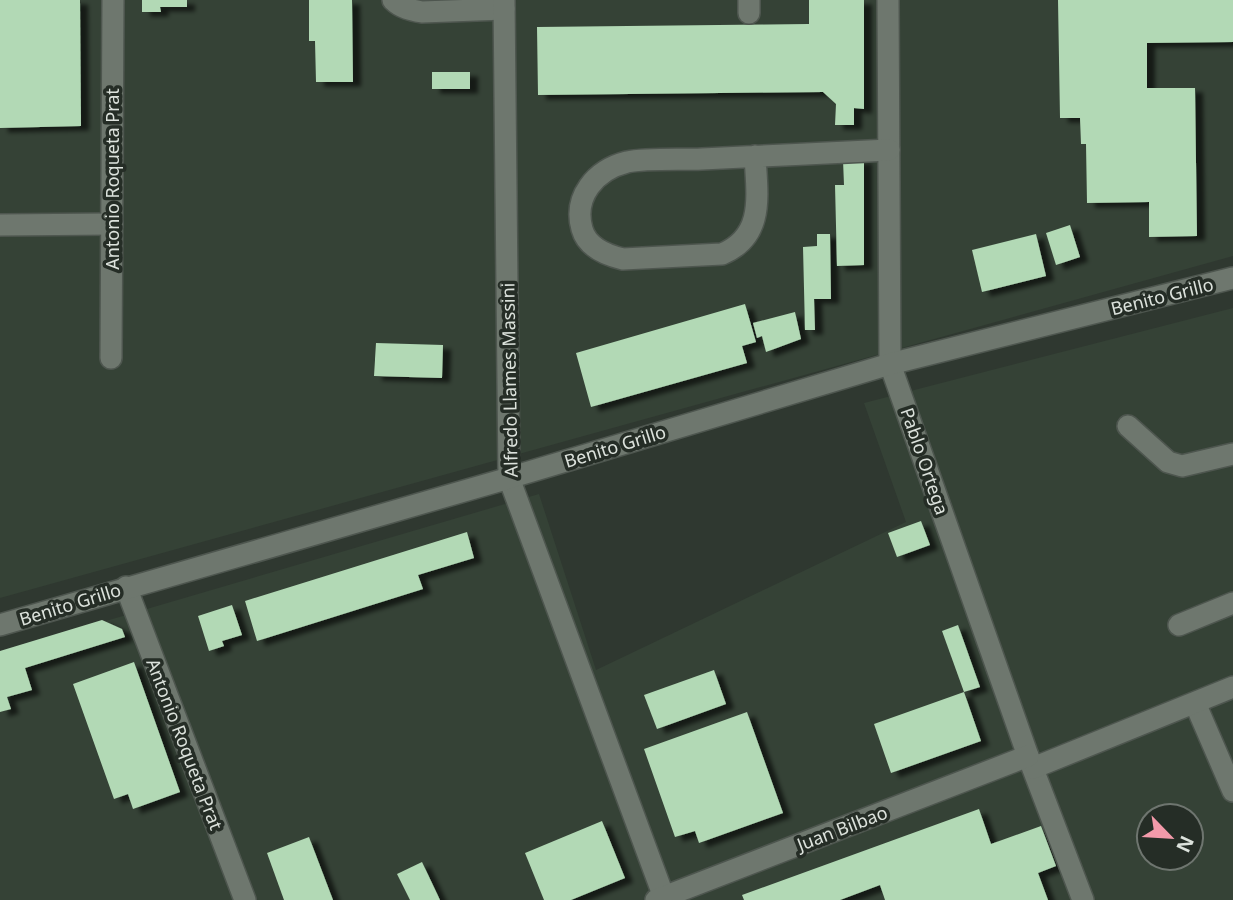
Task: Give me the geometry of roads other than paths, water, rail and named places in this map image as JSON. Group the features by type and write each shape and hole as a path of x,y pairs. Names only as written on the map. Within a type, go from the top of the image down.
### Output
{"street":[{"name":"Antonio Roqueta Prat","path":"111,358 113,0"},
{"path":"393,0 397,5 422,12 504,5"},
{"name":"Pablo Ortega","path":"888,0 890,364 1030,762 1083,900"},
{"name":"Alfredo Llames Massini","path":"504,5 509,478 662,899"},
{"path":"755,156 755,217 737,247 722,254 623,259 608,256 594,247 583,235 579,218 585,190 603,173 626,162 755,156 889,150"},
{"path":"0,225 112,224"},
{"name":"Benito Grillo","path":"0,625 509,478 890,364 1233,278"},
{"path":"1128,426 1168,462 1182,466 1233,454"},
{"name":"Antonio Roqueta Prat","path":"126,587 245,900"},
{"path":"1179,625 1233,603"},
{"name":"Juan Bilbao","path":"662,899 1233,687"},
{"path":"1195,703 1233,791"}]}
